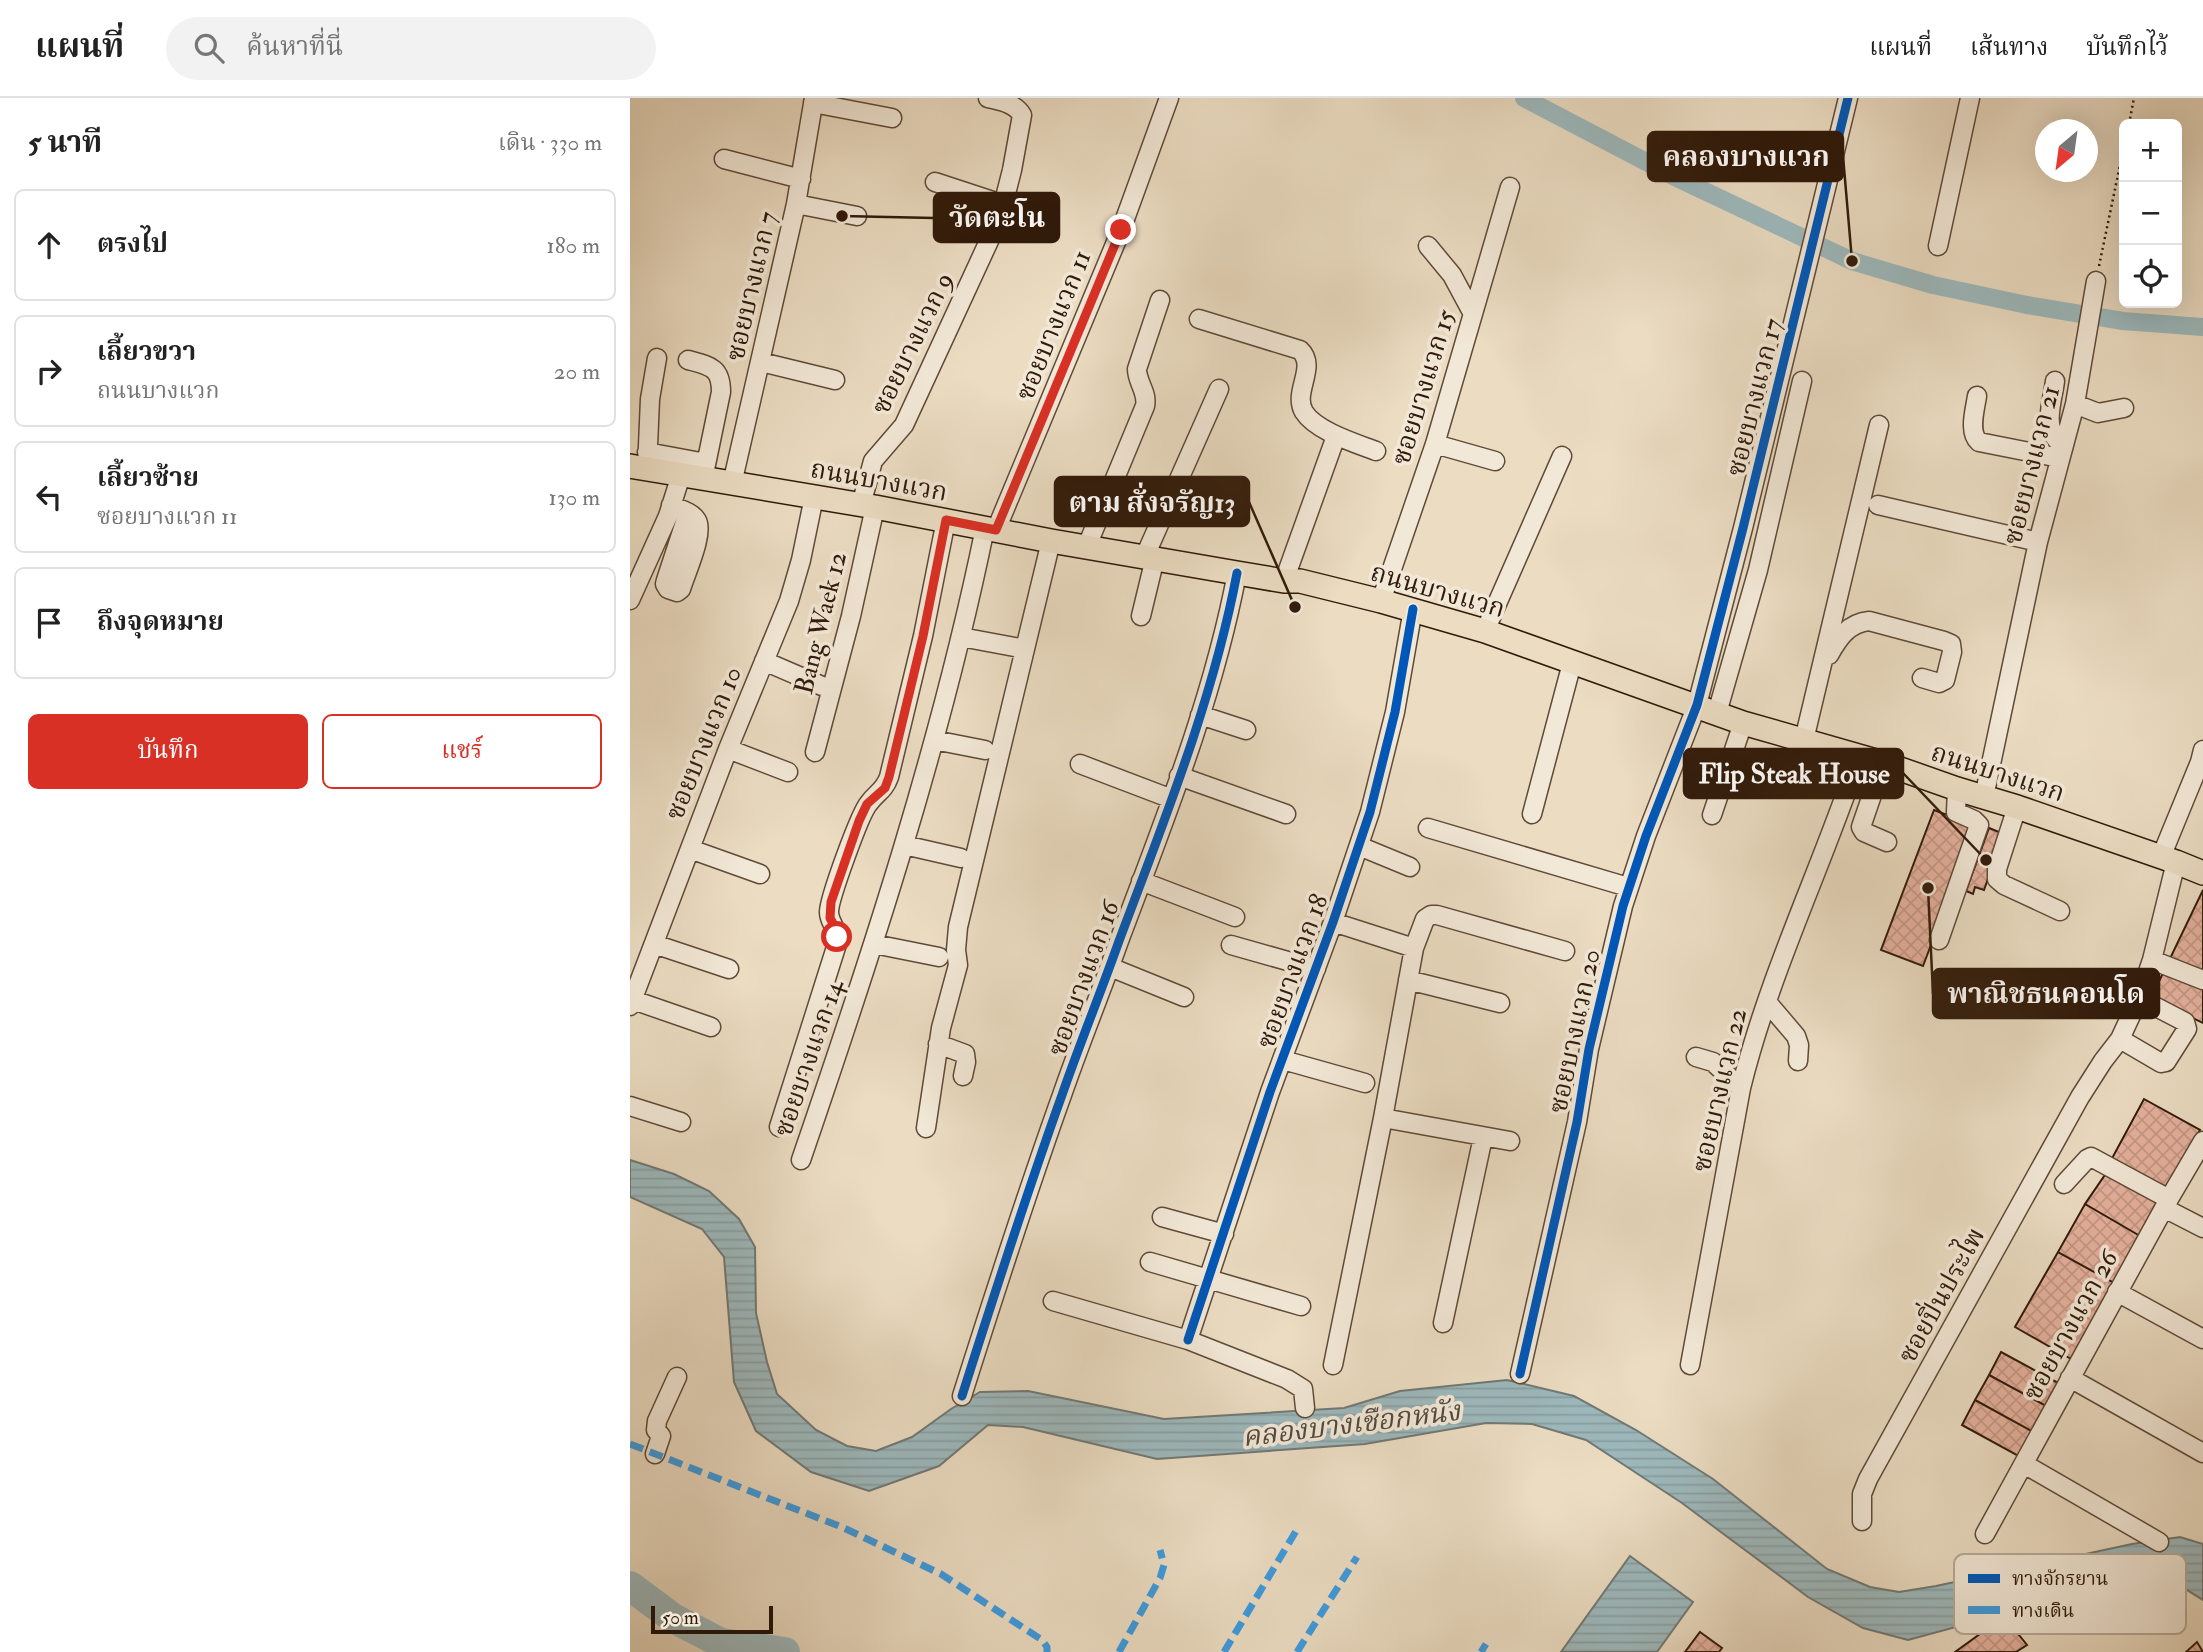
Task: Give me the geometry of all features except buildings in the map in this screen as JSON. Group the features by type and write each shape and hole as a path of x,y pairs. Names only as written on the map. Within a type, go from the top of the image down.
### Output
{"main road":[{"name":"ถนนบางแวก","path":"641,462 697,472 732,484 1237,573 1300,581 1413,609 1485,631 1743,723 1883,763 2017,807 2203,873"}],"street":[{"name":"ซอยบางแวก 9","path":"868,506 873,461 904,425 1005,205 1022,115 1013,106 988,98"},
{"name":"ซอยบางแวก 11","path":"990,529 1116,242 1169,98"},
{"name":"ซอยบางแวก 17","path":"1707,709 1743,528 1848,98"},
{"path":"1938,246 1970,98"},
{"path":"814,100 892,118"},
{"name":"ซอยบางแวก 7","path":"732,484 796,204 814,100"},
{"path":"724,159 801,179"},
{"path":"935,182 1005,205"},
{"name":"ซอยบางแวก 15","path":"1381,601 1435,444 1510,187"},
{"path":"796,204 857,216"},
{"path":"1428,246 1452,275 1473,314"},
{"name":"ซอยบางแวก 21","path":"1984,797 2038,542 2075,404 2096,281"},
{"path":"1087,546 1145,406 1147,397 1137,379 1137,369 1160,300"},
{"path":"1199,319 1300,350 1306,355 1307,361 1300,400 1304,412 1312,421 1336,436 1376,451"},
{"path":"641,462 657,358"},
{"path":"630,600 697,472 721,392 721,378 716,371 707,365 688,360"},
{"path":"761,362 835,380"},
{"path":"1707,709 1758,570 1801,381"},
{"path":"2055,381 2049,424 2052,435 2063,449"},
{"path":"1141,616 1150,557 1219,389"},
{"path":"1977,396 1973,431 1979,442 2063,449"},
{"path":"2075,404 2098,412 2124,408"},
{"path":"1804,740 1879,425"},
{"path":"1284,581 1336,436"},
{"path":"1435,444 1495,461"},
{"path":"1485,631 1562,456"},
{"name":"ซอยบางแวก 10","path":"631,1003 728,749 789,601 801,561 814,497"},
{"path":"1878,505 2038,542"},
{"name":"Bang Waek 12","path":"815,752 851,616 868,506"},
{"path":"779,1127 836,944 836,929 830,918 831,902 859,821 867,804 885,788 889,777 923,636 946,520"},
{"name":"ซอยบางแวก 14","path":"801,1160 874,944 904,845 990,529"},
{"path":"926,1128 941,1028 958,965 958,927 1051,541"},
{"name":"ซอยบางแวก 16","path":"962,1396 1022,1209 1172,799 1218,654 1237,573"},
{"name":"ซอยบางแวก 18","path":"1188,1340 1373,801 1395,712 1413,609"},
{"path":"1822,668 1846,630 1860,622 1869,621 1951,644 1952,652 1945,680 1939,683 1922,678"},
{"path":"961,636 1020,648"},
{"path":"764,661 822,686"},
{"path":"1532,814 1572,663"},
{"name":"ซอยบางแวก 20","path":"1520,1374 1577,1122 1589,1049 1628,887 1646,835 1707,709"},
{"path":"1200,715 1246,730"},
{"path":"1712,815 1743,723"},
{"path":"934,740 985,750"},
{"path":"728,749 788,772"},
{"name":"ซอยปิ่นประไพ","path":"1862,1521 1862,1494 1868,1479 2080,1097 2120,1039 2139,998 2152,960 2169,859 2203,750"},
{"name":"ซอยบางแวก 22","path":"1690,1365 1741,1088 1750,1053 1832,835 1858,757"},
{"path":"1883,763 1861,827 1864,832 1887,842"},
{"path":"1080,764 1172,799"},
{"path":"1179,776 1286,814"},
{"path":"1939,940 1979,825 1956,812 1956,789"},
{"path":"2017,807 1997,869 1997,879 2004,885 2060,911"},
{"path":"1428,828 1628,887"},
{"path":"904,845 961,858"},
{"path":"1359,846 1410,867"},
{"path":"690,849 760,874"},
{"path":"1141,881 1235,917"},
{"path":"1333,1365 1414,948 1425,919 1437,915 1565,951"},
{"path":"1333,922 1414,948"},
{"path":"654,944 729,969"},
{"path":"874,944 939,957"},
{"path":"1231,945 1316,969"},
{"path":"2152,960 2203,980"},
{"path":"1110,967 1184,997"},
{"path":"1408,980 1500,1003"},
{"path":"2120,1039 2161,1063 2165,1062 2187,1029 2185,1022 2139,998"},
{"path":"631,1003 711,1027"},
{"path":"1767,1003 1796,1036 1799,1045 1798,1061"},
{"path":"939,1044 965,1054 962,1076"},
{"path":"1696,1057 1713,1062 1741,1088"},
{"path":"1283,1060 1365,1083"},
{"path":"630,1106 681,1122"},
{"path":"1383,1118 1510,1142"},
{"path":"1443,1323 1483,1137"},
{"name":"ซอยบางแวก 26","path":"1985,1534 2166,1203 2203,1142"},
{"path":"2064,1184 2087,1158 2091,1157 2203,1228"},
{"path":"1162,1217 1224,1234"},
{"path":"1150,1262 1301,1306"},
{"path":"2117,1292 2203,1339"},
{"path":"1053,1301 1188,1340 1287,1379 1303,1389 1304,1408"},
{"path":"656,1454 661,1436 656,1430 657,1422 677,1377"},
{"path":"2070,1378 2203,1452"},
{"path":"2024,1464 2159,1542"}],"path":[{"path":"2130,119 2134,98"},
{"path":"2096,281 2119,170"}],"water":[{"name":"คลองบางเชือกหนัง","path":"630,1160 674,1174 709,1191 739,1219 755,1247 756,1313 777,1394 816,1430 847,1446 876,1451 912,1437 980,1392 1028,1391 1164,1419 1344,1408 1400,1391 1507,1380 1574,1396 1636,1430 1713,1479 1827,1569 1870,1587 1899,1592 1954,1582 1954,1628 1908,1640 1863,1628 1808,1597 1682,1503 1586,1440 1532,1424 1486,1423 1365,1444 1157,1459 1023,1427 988,1425 939,1466 869,1491 811,1472 756,1431 734,1382 724,1257 702,1229 630,1197"},
{"path":"2180,1537 2203,1544 2203,1600 2186,1589 2186,1554 2085,1554"},
{"path":"1630,1556 1693,1602 1657,1652 1561,1652"}],"waterway":[{"path":"1524,98 1675,177 1852,261 1933,285 2027,305 2123,321 2203,327"},
{"path":"630,1586 673,1618 721,1643 785,1652"}],"marked path":[{"path":"630,1444 844,1528 941,1574 1042,1640 1047,1652"},
{"path":"1224,1652 1299,1526"},
{"path":"1119,1652 1160,1578 1164,1565 1160,1550"},
{"path":"1297,1652 1357,1557"},
{"path":"1481,1652 1486,1644"}],"cycle path":[{"path":"1520,1374 1577,1122 1589,1049 1623,906 1646,836 1697,705 1848,98"},
{"path":"962,1396 1010,1245 1076,1056 1186,760 1215,667 1237,573"},
{"path":"1188,1340 1270,1092 1333,922 1370,812 1395,712 1413,609"}],"place":[{"name":"วัดตะโน","path":"842,216"},
{"name":"คลองบางแวก","path":"1852,261"},
{"name":"ตาม สั่งจรัญ13","path":"1295,607"},
{"name":"Flip Steak House","path":"1986,860"},
{"name":"พาณิชธนคอนโด","path":"1928,888"}],"route":[{"path":"837,937 830,918 831,902 859,821 867,804 885,788 889,777 923,636 946,520 996,530 1121,230"}]}
